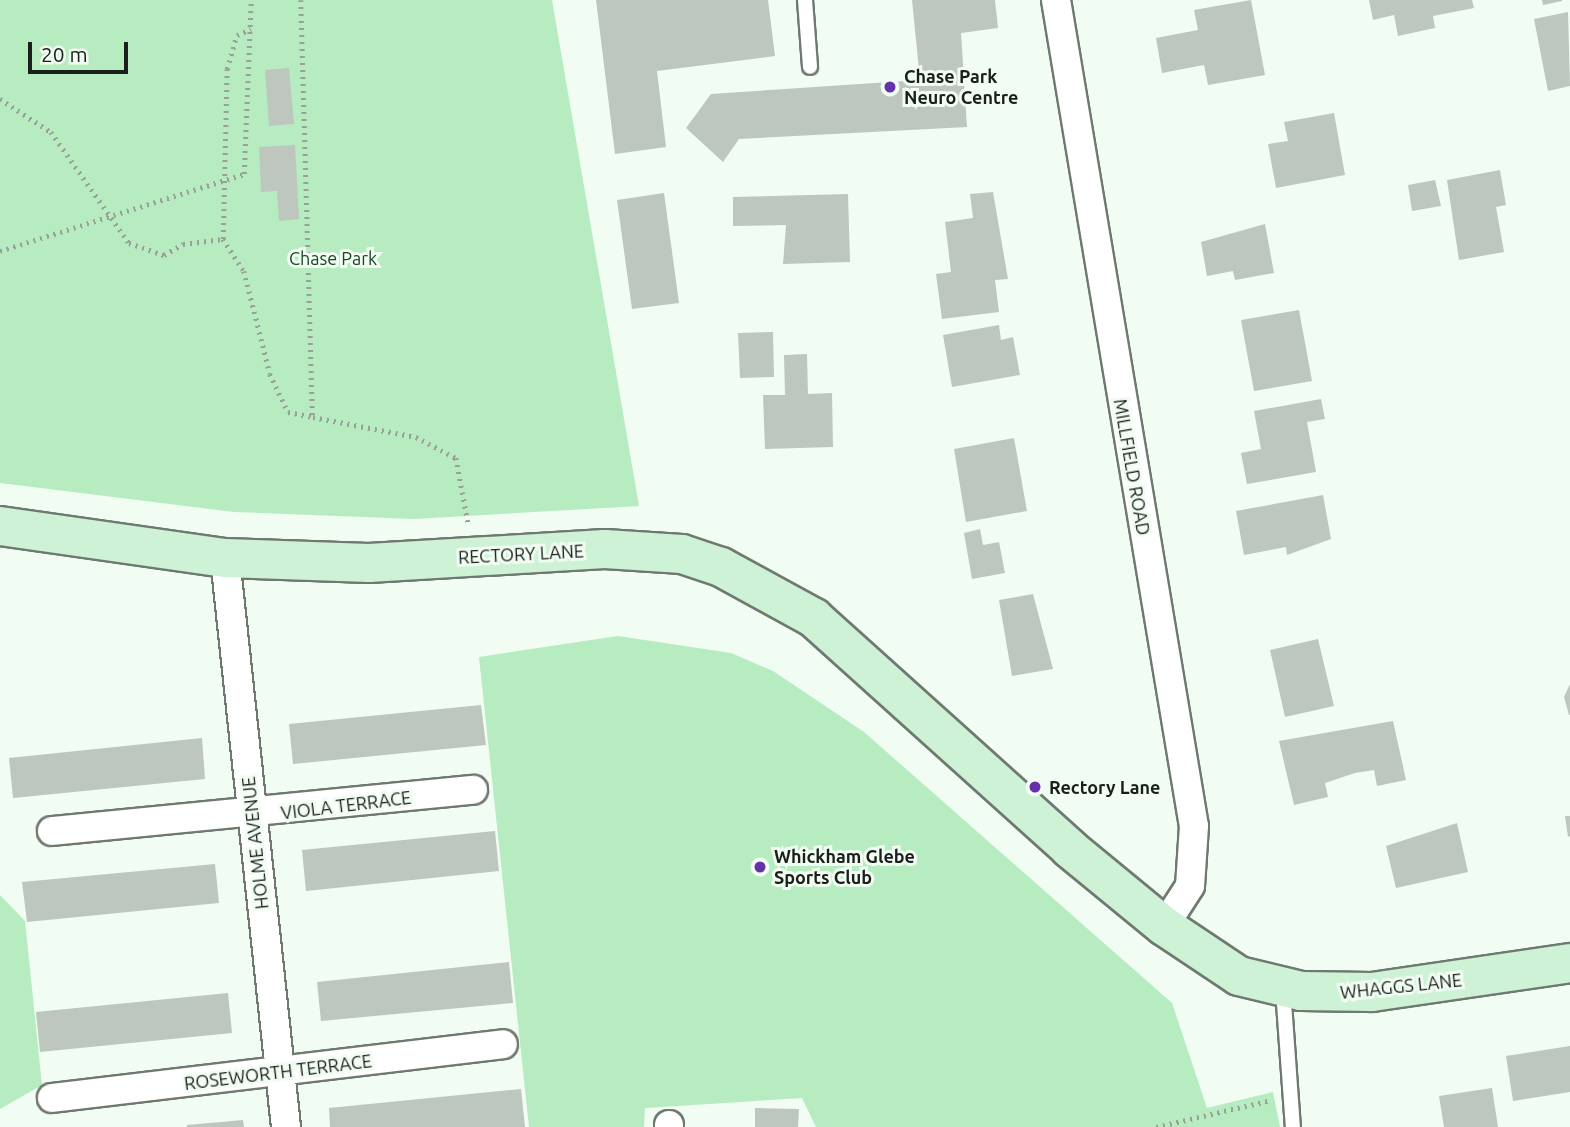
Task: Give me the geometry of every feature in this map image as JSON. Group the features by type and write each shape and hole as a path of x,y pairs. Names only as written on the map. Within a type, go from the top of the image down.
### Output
{"main road":[{"name":"RECTORY LANE","path":"0,526 225,558 369,563 605,549 681,554 774,593 814,618 1164,926"},
{"name":"WHAGGS LANE","path":"1164,926 1239,976 1283,988 1372,992 1570,963"}],"street":[{"name":"MILLFIELD ROAD","path":"1056,0 1194,826 1190,886 1164,926"},
{"name":"HOLME AVENUE","path":"225,558 286,1127"},
{"name":"VIOLA TERRACE","path":"52,831 252,817 473,790"},
{"name":"ROSEWORTH TERRACE","path":"52,1098 280,1073 503,1044"}],"lane":[{"path":"805,0 810,67"},
{"path":"1283,988 1293,1127"}],"path":[{"path":"0,251 244,174 251,0"},
{"path":"301,0 313,417"},
{"path":"251,29 237,35 227,69 223,239 244,271 270,374 288,412 416,437 456,458 474,556"},
{"path":"0,99 51,132 129,243 164,255 183,244 223,239"},
{"path":"1156,1127 1290,1096"}],"green space":[{"name":"Chase Park","path":"0,0 552,0 639,506 414,519 234,512 0,483"},
{"name":"Whickham Glebe Sports Club","path":"618,636 731,653 773,671 864,732 1172,1003 1207,1108 1273,1092 1280,1127 816,1127 802,1098 645,1108 644,1127 529,1127 479,657"},
{"path":"0,895 25,921 42,1085 0,1109"}],"building":[{"path":"596,0 768,0 775,56 657,71 666,147 615,154"},
{"name":"Chase Park Neuro Centre","path":"912,0 995,0 998,28 961,33 967,127 739,139 723,162 686,128 711,94 920,80"},
{"path":"1251,0 1265,75 1208,85 1204,65 1162,73 1156,38 1198,30 1194,10"},
{"path":"1369,0 1472,0 1474,8 1433,16 1435,28 1398,36 1394,15 1373,20"},
{"path":"1542,0 1562,0 1562,1 1543,5"},
{"path":"1568,12 1570,86 1548,91 1534,19"},
{"path":"289,68 294,124 269,126 265,70"},
{"path":"1334,113 1345,175 1276,188 1268,144 1288,141 1284,122"},
{"path":"295,145 299,219 279,221 277,191 261,192 259,147"},
{"path":"1500,170 1506,205 1496,207 1504,252 1459,260 1447,180"},
{"path":"1435,180 1441,206 1412,211 1408,185"},
{"path":"993,192 1008,279 995,280 999,312 942,319 936,274 951,272 945,222 973,218 970,194"},
{"path":"664,193 679,303 632,309 617,200"},
{"path":"848,194 850,262 783,264 786,225 733,226 733,197"},
{"path":"1265,224 1274,273 1235,280 1233,271 1207,276 1201,242"},
{"path":"1299,310 1312,381 1254,391 1241,320"},
{"path":"999,325 1001,340 1013,337 1020,375 952,387 943,335"},
{"path":"773,332 774,377 740,378 738,333"},
{"path":"807,354 808,394 832,393 833,447 765,449 763,395 785,395 784,355"},
{"path":"1321,399 1325,419 1307,422 1316,472 1247,484 1241,453 1261,449 1254,411"},
{"path":"1014,438 1027,511 966,522 954,449"},
{"path":"1323,495 1331,539 1287,555 1286,547 1244,555 1236,511"},
{"path":"980,529 983,545 999,542 1005,573 972,579 964,533"},
{"path":"1033,594 1053,669 1012,676 999,600"},
{"path":"1318,639 1334,706 1285,717 1270,650"},
{"path":"1570,684 1570,715 1569,715 1564,697"},
{"path":"481,705 486,745 293,764 289,724"},
{"path":"1393,721 1406,780 1377,786 1374,770 1355,773 1325,783 1328,797 1294,805 1279,741"},
{"path":"202,738 205,779 13,798 9,758"},
{"path":"1565,816 1570,816 1568,837"},
{"path":"1457,823 1468,872 1396,888 1386,846"},
{"path":"495,831 499,871 306,891 302,850"},
{"path":"215,864 219,903 27,922 22,882"},
{"path":"509,962 513,1003 321,1021 317,982"},
{"path":"228,993 232,1033 40,1052 36,1012"},
{"path":"1570,1046 1570,1092 1513,1101 1506,1056"},
{"path":"1492,1088 1498,1127 1444,1127 1439,1096"},
{"path":"521,1089 525,1127 330,1127 329,1108"},
{"path":"755,1108 799,1109 798,1127 755,1127"},
{"path":"243,1120 244,1127 187,1127 187,1125"}],"place":[{"name":"Chase Park Neuro Centre","path":"890,87"},
{"name":"Rectory Lane","path":"1035,787"},
{"name":"Whickham Glebe Sports Club","path":"760,867"}]}
